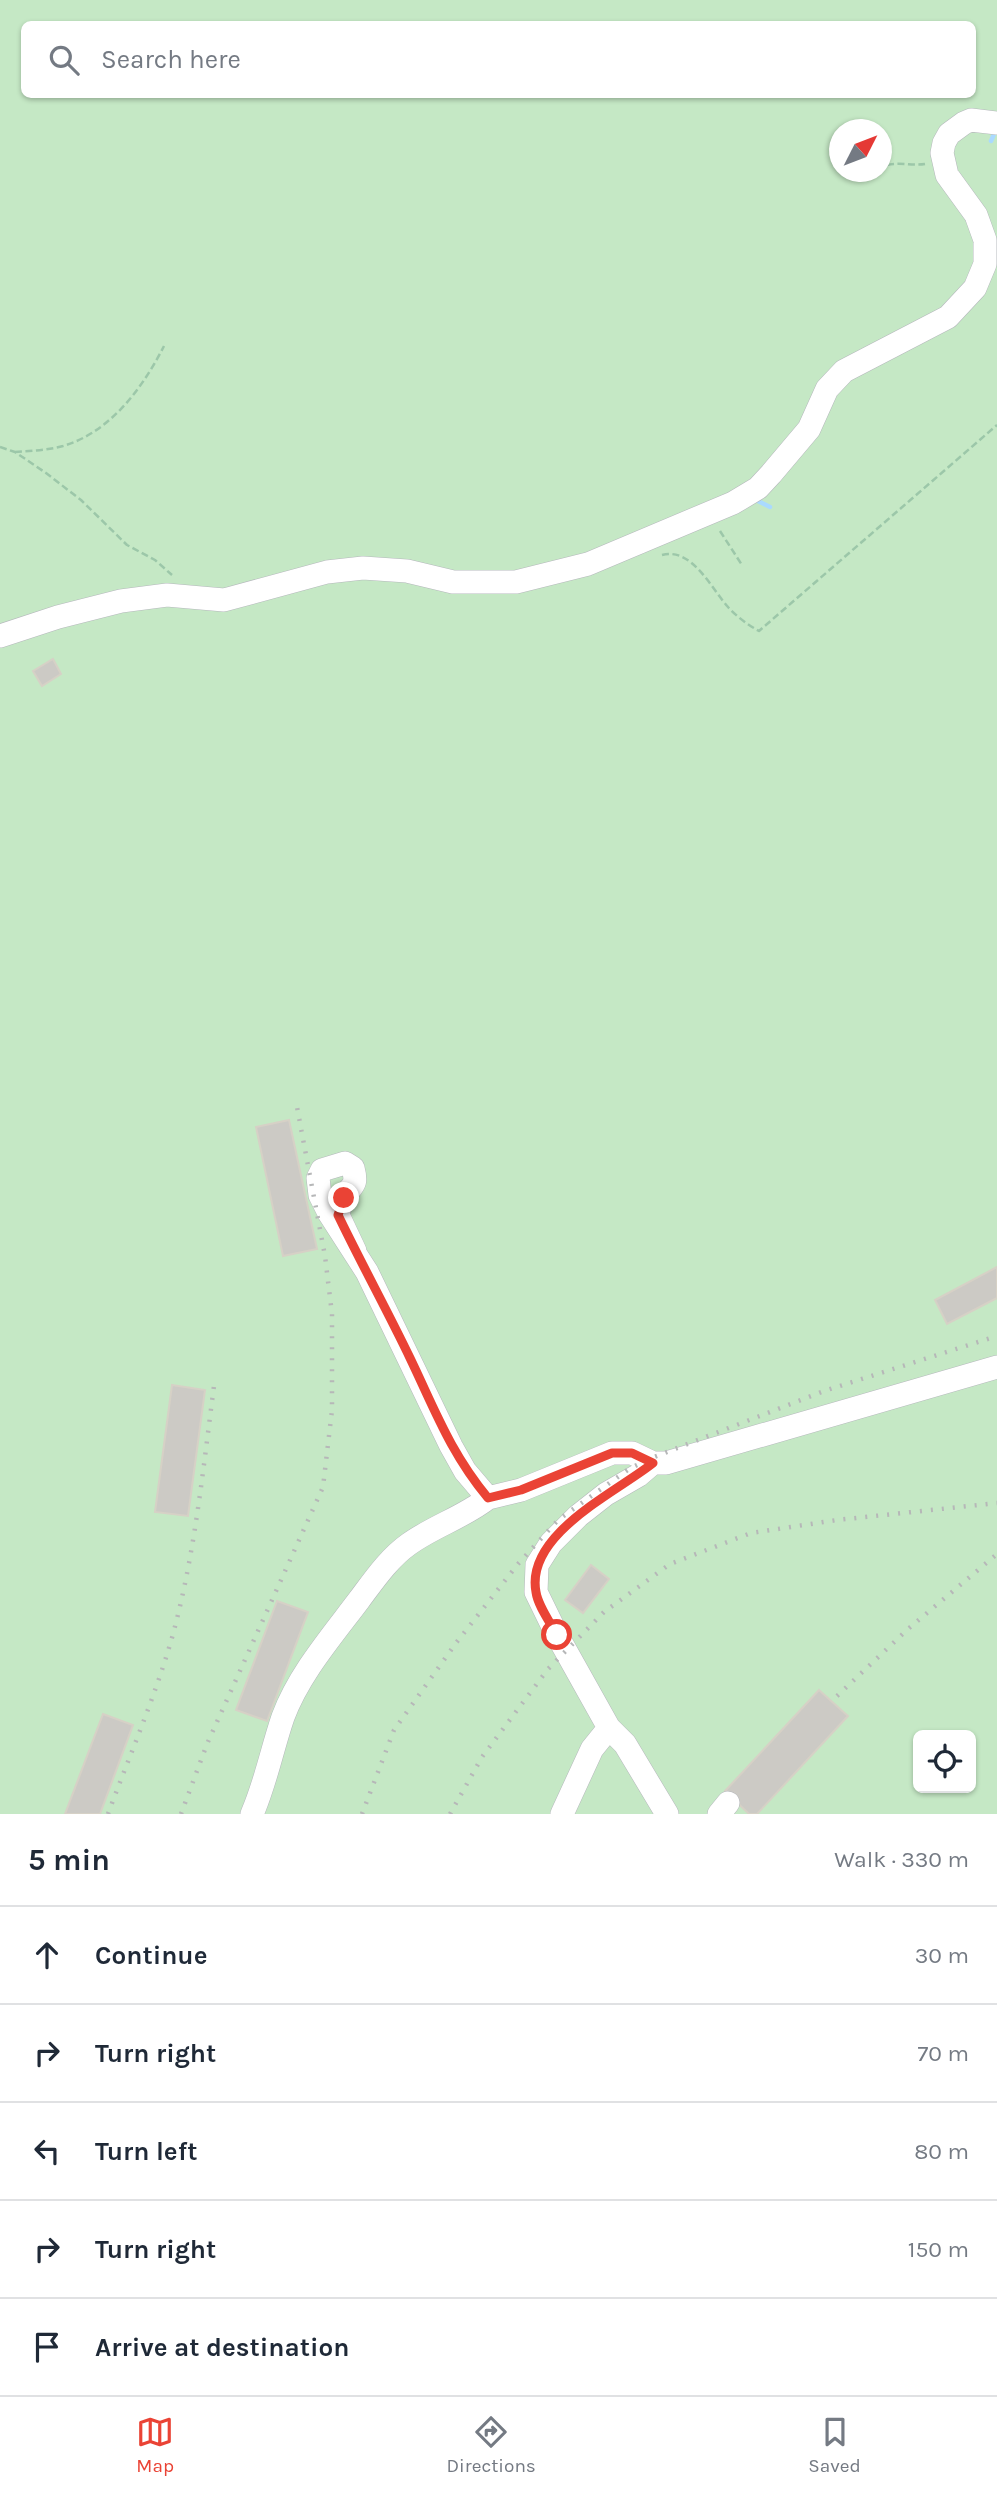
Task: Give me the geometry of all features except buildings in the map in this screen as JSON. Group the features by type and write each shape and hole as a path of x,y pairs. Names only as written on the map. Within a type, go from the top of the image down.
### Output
{"lane":[{"path":"0,636 58,617 121,601 158,596 224,600 327,572 363,568 407,571 453,582 516,582 588,564 733,503 758,488 809,429 827,389 844,371 948,317 975,288 985,264 985,240 976,215 947,175 942,161 944,143 956,127 971,120 997,123"},
{"path":"355,1251 411,1359 451,1446 465,1471 488,1498"},
{"path":"252,1814 263,1787 283,1717 294,1694 322,1648 389,1561 409,1544 472,1510 488,1498 521,1490 612,1453 632,1453 653,1463 666,1463 997,1367"},
{"path":"653,1463 639,1475 606,1494 578,1516 551,1543 537,1565 536,1592 609,1728 625,1744 667,1814"},
{"path":"562,1814 592,1749 609,1728"}],"path":[{"path":"892,164 912,166 942,161"},
{"path":"15,452 64,446 90,433 118,412 150,374 164,346"},
{"path":"652,557 672,552 686,559 729,608 759,631 997,425"},
{"path":"0,447 15,452 81,500 127,545 155,560 173,576 183,597"},
{"path":"709,513 742,565"}],"green space":[{"path":"0,0 997,0 997,1814 0,1814"}],"waterway":[{"path":"991,141 995,132"},
{"path":"756,500 770,507"}],"railway":[{"path":"181,1814 207,1744 323,1487 332,1410 332,1314 325,1256 297,1107"},
{"path":"362,1814 394,1730 456,1643 518,1564 558,1520 629,1469 649,1459 824,1391 997,1336"},
{"path":"108,1814 159,1679 181,1603 198,1511 214,1386"},
{"path":"450,1814 482,1757 548,1669 604,1612 670,1564 751,1533 837,1520 997,1503"},
{"path":"837,1696 908,1629 997,1554"}],"route":[{"path":"344,1198 338,1215 355,1251 411,1359 451,1446 465,1471 488,1498 521,1490 612,1453 624,1451 643,1456 653,1463 578,1516 551,1543 537,1565 536,1592 557,1635"}]}
